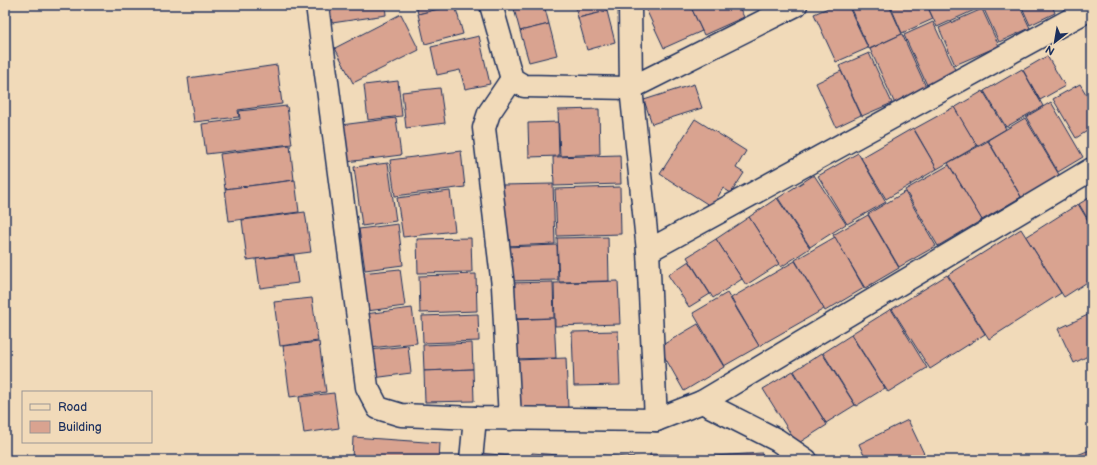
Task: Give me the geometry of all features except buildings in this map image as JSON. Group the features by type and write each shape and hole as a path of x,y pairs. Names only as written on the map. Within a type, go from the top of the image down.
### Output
{"street":[{"path":"317,5 367,387 378,408 401,415 510,419 656,420 702,402 1092,169"},
{"path":"491,5 512,79 524,86 631,88 796,5"},
{"path":"630,5 631,88 648,251 656,420"},
{"path":"648,251 1092,8"},
{"path":"510,419 503,286 484,128 489,113 512,79"},
{"path":"702,402 777,440 806,460"},
{"path":"471,460 475,418"}]}
